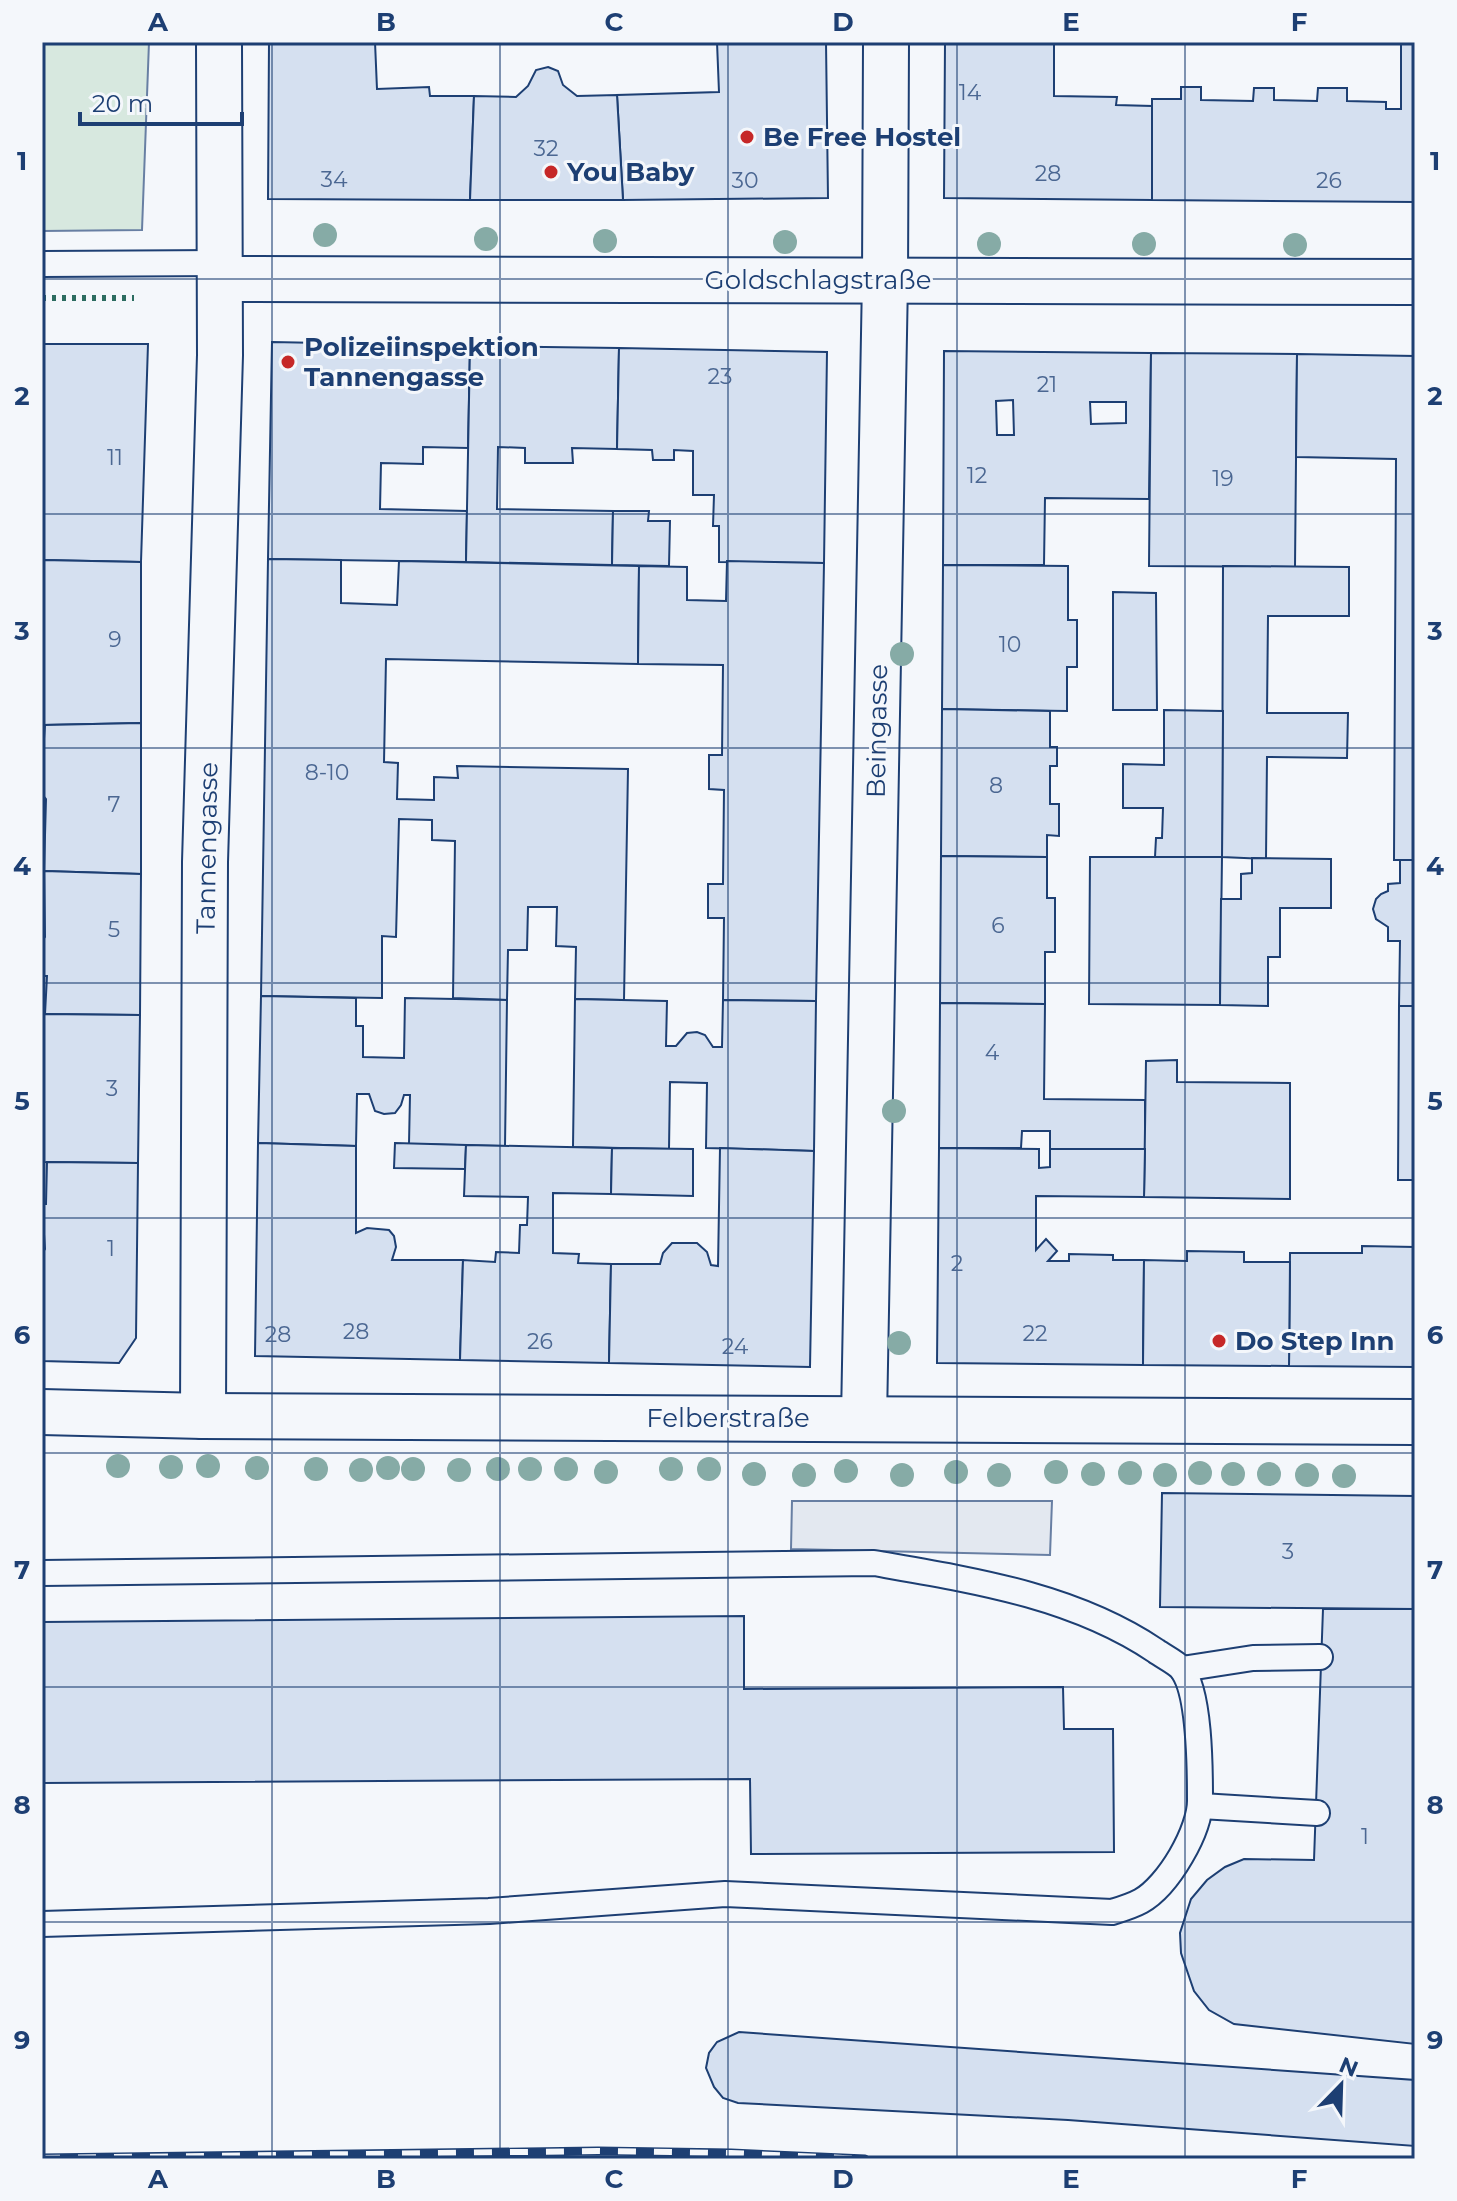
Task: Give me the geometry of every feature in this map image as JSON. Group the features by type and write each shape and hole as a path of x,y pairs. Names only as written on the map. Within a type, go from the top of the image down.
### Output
{"street":[{"name":"Tannengasse","path":"203,1416 205,862 220,271 219,42"},
{"name":"Beingasse","path":"864,1419 885,280 886,42"},
{"name":"Goldschlagstraße","path":"220,271 885,280 1415,282"},
{"name":"Felberstraße","path":"42,1412 203,1416 1415,1422"}],"lane":[{"path":"42,264 220,271"},
{"path":"42,1573 874,1563 974,1581 1082,1611 1132,1635 1182,1669 1194,1703 1199,1741 1201,1806 1187,1844 1167,1878 1142,1900 1112,1912 725,1894 489,1911 42,1924"},
{"path":"1182,1669 1253,1658 1320,1657"},
{"path":"1201,1806 1317,1813"}],"shaded area":[{"path":"42,42 149,42 142,230 42,231"},
{"path":"792,1501 1052,1501 1050,1555 791,1549"}],"building":[{"path":"269,42 375,42 377,89 429,87 430,96 474,96 470,200 268,199"},
{"path":"717,42 826,42 828,198 623,200 617,95 719,92"},
{"path":"945,42 1054,42 1054,96 1117,97 1116,105 1152,106 1152,200 944,198"},
{"path":"1401,42 1415,42 1415,202 1152,200 1152,99 1181,99 1181,87 1201,87 1201,100 1253,101 1254,88 1274,88 1274,100 1317,101 1318,88 1347,88 1347,101 1386,102 1386,109 1401,109"},
{"path":"548,67 558,71 563,85 577,96 617,95 623,200 470,200 474,96 516,97 528,86 536,70"},
{"path":"272,342 470,346 468,448 423,447 423,464 381,463 380,509 467,511 466,562 268,559"},
{"path":"42,344 148,344 141,562 42,560"},
{"path":"470,346 619,348 617,449 572,448 573,463 525,463 525,448 498,447 497,509 613,511 612,565 466,562"},
{"path":"619,348 827,352 824,563 719,562 719,526 713,526 714,495 693,495 693,451 674,450 674,460 653,460 652,450 617,449"},
{"path":"944,351 1151,353 1149,499 1045,498 1044,565 943,565","holes":["1013,400 1014,435 997,435 996,401","1090,402 1126,402 1126,423 1091,424"]},
{"path":"1151,353 1297,354 1295,567 1149,566"},
{"path":"1297,354 1415,356 1415,860 1394,860 1396,459 1296,457"},
{"path":"613,511 649,511 648,521 670,521 669,566 612,565"},
{"path":"268,559 341,560 341,603 397,605 399,561 639,566 638,664 386,659 384,762 398,763 397,799 434,800 434,777 458,778 457,766 628,769 624,1000 575,999 576,947 556,946 557,907 528,907 527,950 508,950 507,1000 453,998 455,841 432,840 432,820 399,819 396,937 382,936 382,998 261,996"},
{"path":"42,560 141,562 141,723 42,725"},
{"path":"727,561 824,563 816,1001 723,1000 724,918 708,918 708,884 723,884 724,790 709,789 709,755 722,755 723,665 638,664 639,566 687,567 687,600 726,601"},
{"path":"943,565 1068,566 1068,620 1077,620 1077,667 1067,667 1067,711 942,709"},
{"path":"1223,566 1349,567 1349,616 1268,616 1267,713 1348,713 1347,758 1267,757 1266,859 1222,857"},
{"path":"1113,592 1156,593 1157,710 1113,710"},
{"path":"942,709 1050,711 1050,747 1057,747 1057,766 1050,766 1050,804 1059,804 1059,836 1047,835 1047,857 941,856"},
{"path":"1164,710 1223,711 1222,857 1155,857 1156,838 1162,838 1163,808 1123,808 1123,764 1164,765"},
{"path":"141,723 141,874 44,871 46,799 42,794 42,766 45,725"},
{"path":"941,856 1047,857 1047,898 1055,898 1055,952 1045,952 1045,1004 940,1003"},
{"path":"1090,857 1222,857 1220,1005 1089,1004"},
{"path":"1252,858 1331,859 1331,908 1280,908 1280,957 1268,957 1268,1006 1220,1005 1221,899 1241,899 1241,874 1252,873"},
{"path":"1400,860 1415,860 1415,1006 1399,1006 1400,941 1388,941 1388,927 1376,919 1373,909 1376,899 1388,891 1388,884 1400,883"},
{"path":"44,871 141,874 140,1015 45,1014 47,976 42,976"},
{"path":"261,996 356,998 356,1026 363,1026 363,1057 404,1058 405,998 507,1000 505,1146 409,1144 410,1095 404,1095 395,1113 384,1114 375,1111 369,1094 357,1094 356,1146 258,1143"},
{"path":"575,999 667,1001 666,1046 676,1046 687,1033 697,1032 705,1035 713,1047 722,1047 723,1000 816,1001 814,1151 706,1148 707,1083 670,1082 669,1149 573,1147"},
{"path":"940,1003 1045,1004 1044,1099 1145,1100 1145,1149 1050,1149 1050,1131 1022,1131 1021,1148 939,1148"},
{"path":"1399,1006 1415,1006 1415,1180 1398,1180"},
{"path":"42,1014 140,1015 138,1163 42,1162"},
{"path":"1177,1060 1177,1082 1290,1083 1290,1199 1144,1197 1146,1061"},
{"path":"258,1143 356,1146 356,1233 367,1228 389,1230 396,1247 392,1260 463,1260 460,1360 255,1356"},
{"path":"395,1143 466,1145 465,1169 394,1168"},
{"path":"466,1145 612,1148 611,1194 553,1193 553,1253 579,1254 578,1263 611,1264 609,1363 460,1360 463,1260 495,1262 496,1252 519,1253 520,1225 527,1225 528,1197 464,1196"},
{"path":"612,1148 693,1149 693,1196 611,1194"},
{"path":"720,1148 814,1151 810,1367 609,1363 611,1264 660,1264 663,1253 672,1243 697,1243 707,1252 711,1265 718,1266"},
{"path":"939,1148 1039,1149 1039,1168 1050,1167 1050,1149 1145,1149 1144,1197 1036,1196 1036,1250 1046,1239 1057,1251 1048,1261 1069,1261 1069,1254 1113,1255 1113,1260 1144,1260 1143,1365 937,1363"},
{"path":"47,1162 138,1163 136,1338 119,1363 42,1361 42,1254 45,1249 42,1204 46,1204"},
{"path":"1362,1246 1415,1247 1415,1367 1289,1366 1290,1253 1362,1253"},
{"path":"1187,1251 1244,1252 1244,1262 1290,1262 1289,1366 1143,1365 1144,1260 1187,1261"},
{"path":"1162,1493 1415,1496 1415,1609 1160,1607"},
{"path":"1323,1609 1415,1609 1415,2044 1234,2024 1209,2010 1194,1991 1181,1953 1180,1933 1191,1899 1207,1880 1225,1867 1244,1859 1314,1860"},
{"path":"744,1616 744,1689 1063,1687 1064,1729 1113,1729 1114,1852 751,1854 750,1779 42,1783 42,1622"},
{"path":"739,2032 1415,2080 1415,2146 1068,2120 738,2103 723,2098 714,2087 706,2068 709,2053 717,2042"}],"railway":[{"path":"42,2158 598,2151 865,2159"}],"hedge":[{"path":"42,298 134,298"}],"place":[{"name":"Be Free Hostel","path":"747,137"},
{"name":"You Baby","path":"551,172"},
{"name":"Polizeiinspektion Tannengasse","path":"288,362"},
{"name":"Do Step Inn","path":"1219,1341"}]}
